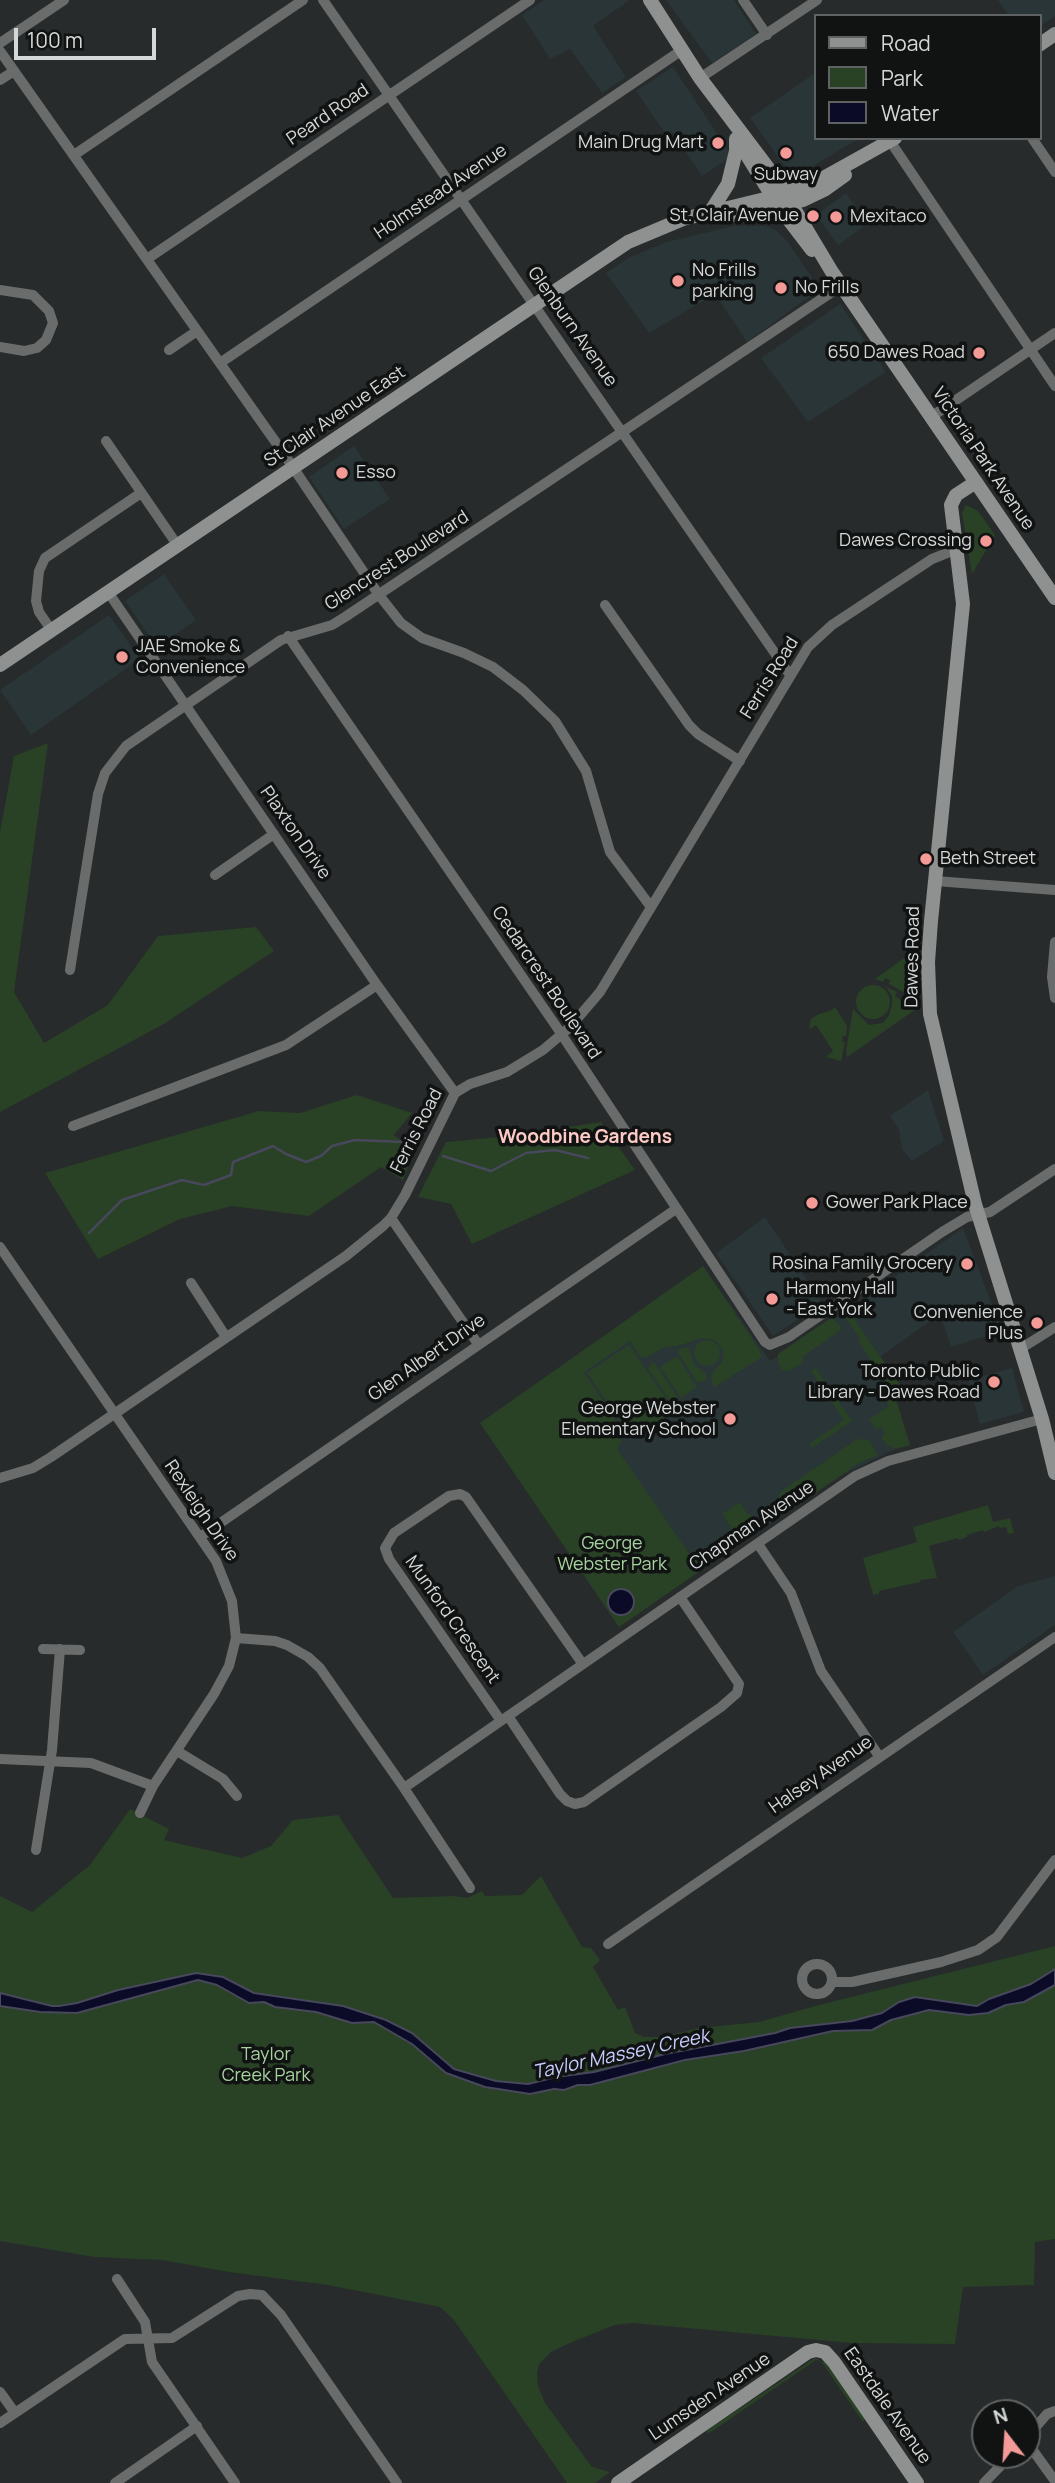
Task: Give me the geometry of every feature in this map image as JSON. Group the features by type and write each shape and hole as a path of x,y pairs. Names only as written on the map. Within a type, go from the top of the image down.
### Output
{"main road":[{"name":"Victoria Park Avenue","path":"650,0 700,78 746,138 805,242 832,272 1055,598"},
{"name":"Victoria Park Avenue","path":"722,109 736,137 782,200"},
{"path":"705,213 729,184 736,137"},
{"name":"St Clair Avenue East","path":"0,665 628,242 705,213 782,200 892,140"},
{"name":"Dawes Road","path":"976,482 957,494 951,503 963,604 928,962 930,1014 978,1214 1042,1419 1055,1473"},
{"name":"Lumsden Avenue","path":"618,2483 808,2352 825,2352"},
{"name":"Eastdale Avenue","path":"825,2352 918,2483"}],"street":[{"path":"0,43 64,0"},
{"path":"74,155 303,0"},
{"name":"Glenburn Avenue","path":"323,0 790,675"},
{"name":"Peard Road","path":"147,259 530,0"},
{"path":"743,0 767,35"},
{"path":"700,78 817,0"},
{"name":"Holmstead Avenue","path":"220,363 682,50"},
{"path":"0,51 401,623 412,632 493,667 523,690 555,721 586,771 610,852 651,907"},
{"path":"0,80 14,71"},
{"path":"892,140 1055,386"},
{"path":"1033,140 1055,172"},
{"name":"Glencrest Boulevard","path":"70,970 98,794 105,773 126,746 288,636 332,625 379,595 841,286"},
{"path":"0,290 33,295 50,311 52,323 46,340 37,348 24,351 0,347"},
{"path":"169,350 197,331"},
{"path":"931,417 1055,333"},
{"path":"106,441 178,545"},
{"path":"51,631 36,601 39,571 45,558 141,493"},
{"name":"Ferris Road","path":"0,1478 33,1468 364,1243 391,1218 455,1093 470,1084 507,1072 531,1058 562,1035 600,992 808,647 832,625 932,559 957,549"},
{"name":"Plaxton Drive","path":"108,592 377,985 455,1093"},
{"path":"606,605 689,725 698,734 740,761"},
{"name":"Cedarcrest Boulevard","path":"288,636 562,1035 765,1342 770,1345 789,1337 942,1232 967,1217 978,1214"},
{"path":"215,875 274,834"},
{"path":"935,881 1055,890"},
{"path":"1055,942 1052,977 1055,998"},
{"path":"72,1126 286,1045 377,985"},
{"path":"978,1214 999,1207 1055,1169"},
{"name":"Glen Albert Drive","path":"200,1537 676,1209"},
{"path":"391,1218 478,1344"},
{"name":"Rexleigh Drive","path":"0,1247 200,1537 216,1561 230,1590 236,1638 225,1674 153,1786 139,1813"},
{"path":"191,1283 226,1337"},
{"path":"1020,1349 1055,1327"},
{"name":"Chapman Avenue","path":"404,1788 855,1476 888,1461 1042,1419"},
{"name":"Munford Crescent","path":"504,1718 389,1559 385,1548 394,1533 449,1496 460,1494 466,1497 582,1663"},
{"path":"758,1544 791,1593 821,1671 879,1756"},
{"path":"504,1718 561,1794 567,1801 575,1804 584,1802 664,1747 732,1699 739,1684 680,1597"},
{"name":"Halsey Avenue","path":"608,1944 1055,1637"},
{"path":"236,1638 275,1641 300,1652 314,1662 404,1788 470,1888"},
{"path":"43,1649 79,1650"},
{"path":"36,1850 51,1761 60,1649"},
{"path":"177,1751 223,1779 237,1796"},
{"path":"0,1759 91,1763 153,1786"},
{"path":"832,1982 852,1982 941,1962 978,1950 997,1937 1055,1860"},
{"path":"117,2280 145,2322 152,2362 235,2483"},
{"path":"0,2423 125,2339 172,2338 238,2296 262,2295 281,2315 397,2483"},
{"path":"0,2392 15,2413"},
{"path":"1041,2422 1047,2414 1055,2411"},
{"path":"115,2483 197,2426"},
{"path":"1041,2460 1055,2481"},
{"path":"984,2483 998,2469"}],"shaded area":[{"path":"544,0 630,0 593,26 626,77 602,93 570,49 550,59 522,15"},
{"path":"666,0 734,0 756,34 712,63"},
{"path":"998,0 1055,0 1055,16 1041,26 1041,14 1008,14"},
{"path":"673,67 732,156 702,176 673,133 667,136 636,91"},
{"path":"814,74 814,140 857,140 793,178 750,118"},
{"path":"846,193 867,224 838,245 816,215"},
{"name":"No Frills parking","path":"734,226 766,226 776,230 787,241 820,289 747,342 715,294 649,333 606,273 626,259 666,242"},
{"path":"840,304 886,372 808,422 761,358"},
{"path":"354,446 390,499 344,529 309,477"},
{"path":"164,574 196,620 157,647 125,601"},
{"path":"109,615 140,659 31,735 0,690"},
{"path":"928,1090 944,1141 912,1161 902,1149 899,1130 890,1116"},
{"path":"765,1217 822,1303 773,1336 716,1253"},
{"name":"George Webster Elementary School","path":"963,1228 1002,1331 951,1347 940,1314 880,1357 907,1395 894,1399 906,1444 844,1474 692,1576 536,1384 703,1266 770,1361 848,1310"},
{"path":"1012,1368 1024,1412 980,1424 968,1380"},
{"path":"1055,1576 1055,1625 983,1675 953,1632 1018,1586"}],"green space":[{"path":"966,505 978,511 995,535 972,574 962,513"},
{"path":"48,743 14,992 44,1043 108,1005 158,936 256,927 274,951 162,1025 0,1112 0,832 14,756"},
{"path":"916,955 917,1000 889,984 890,980 885,978 883,982 875,979 907,956"},
{"path":"873,985 885,990 890,1002 885,1014 873,1019 861,1014 856,1002 861,990"},
{"path":"886,987 897,992 895,996 901,1000 904,997 919,1010 915,1010 847,1057 853,1009 869,1025 883,1023 892,1005 892,996"},
{"path":"835,1007 847,1026 846,1036 843,1036 842,1042 845,1042 841,1061 826,1057 833,1051 816,1025 809,1030 811,1019"},
{"path":"357,1095 412,1113 394,1135 414,1151 403,1180 381,1167 309,1216 232,1206 180,1219 98,1259 45,1173 259,1111 300,1113"},
{"path":"601,1122 635,1170 472,1244 451,1204 418,1197 446,1142 512,1136"},
{"name":"George Webster Park","path":"703,1266 762,1357 713,1388 711,1375 723,1360 723,1351 715,1340 702,1338 678,1346 664,1347 646,1358 640,1357 630,1341 584,1372 619,1426 621,1443 617,1449 691,1556 710,1546 717,1553 716,1560 619,1627 480,1423"},
{"path":"846,1307 907,1395 896,1399 910,1445 896,1449 887,1445 881,1437 885,1433 881,1427 876,1430 869,1419 889,1406 881,1393 890,1387 858,1341 860,1339 842,1310"},
{"path":"832,1317 841,1330 802,1357 804,1362 789,1371 782,1370 778,1363 778,1354"},
{"path":"707,1340 716,1344 720,1353 716,1362 707,1366 698,1362 694,1353 698,1344"},
{"path":"629,1345 674,1410 632,1439 587,1373"},
{"path":"686,1347 690,1350 693,1363 706,1374 706,1381 697,1382 678,1353 678,1350"},
{"path":"677,1356 697,1387 681,1398 660,1367"},
{"path":"652,1362 682,1404 679,1408 674,1407 648,1369"},
{"path":"816,1368 852,1421 812,1448 809,1444 844,1420 811,1371"},
{"path":"857,1439 869,1440 878,1455 859,1463 786,1513 781,1510 777,1503 780,1492"},
{"path":"740,1502 748,1515 762,1528 735,1547 730,1547 723,1544 722,1539 732,1529 722,1514"},
{"path":"988,1505 993,1522 1010,1518 1014,1533 1008,1534 1006,1527 999,1526 959,1540 958,1538 929,1546 937,1578 920,1580 873,1595 863,1558 917,1542 913,1527"},
{"name":"Taylor Creek Park","path":"130,1809 169,1829 164,1840 242,1858 271,1846 293,1820 338,1815 393,1898 467,1898 482,1891 485,1896 522,1895 541,1876 582,1947 591,1948 600,1960 593,1967 618,2010 625,2007 635,2033 644,2037 663,2037 699,2028 759,2022 1055,1946 1055,2239 1035,2242 1034,2285 963,2287 955,2344 852,2343 632,2323 615,2325 572,2342 551,2352 540,2363 537,2372 538,2386 545,2403 592,2467 610,2472 595,2483 567,2483 454,2320 440,2307 328,2285 162,2260 94,2257 0,2241 0,1896 32,1912 90,1865"},
{"path":"815,2358 826,2363 865,2419 863,2422 821,2361 816,2360 708,2434 706,2431"}],"water":[{"path":"621,1589 630,1593 634,1602 630,1611 621,1615 612,1611 608,1602 612,1593"},
{"path":"1055,1969 1055,1985 1024,2002 1006,2005 988,2013 969,2015 929,2010 891,2020 872,2030 833,2031 744,2051 685,2060 590,2085 530,2094 485,2087 446,2073 412,2044 374,2022 352,2023 316,2012 275,2007 264,2002 249,2003 217,1985 198,1980 77,2013 40,2012 0,2006 0,1993 59,2006 196,1973 223,1977 254,1993 343,2006 386,2020 412,2033 454,2069 496,2081 528,2084 790,2028 852,2021 882,2013 899,2002 915,1997 977,2006 1031,1984"}],"waterway":[{"path":"89,1233 122,1200 182,1180 204,1185 231,1175 233,1162 273,1146 306,1162 321,1156 332,1146 355,1140 404,1142"},
{"path":"443,1156 491,1171 526,1153 555,1150 588,1158"}],"place":[{"name":"Main Drug Mart","path":"718,143"},
{"name":"Subway","path":"786,153"},
{"name":"St. Clair Avenue","path":"813,216"},
{"name":"Mexitaco","path":"836,217"},
{"name":"No Frills parking","path":"678,281"},
{"name":"No Frills","path":"781,288"},
{"name":"650 Dawes Road","path":"979,353"},
{"name":"Esso","path":"342,473"},
{"name":"Dawes Crossing","path":"986,541"},
{"name":"JAE Smoke & Convenience","path":"122,657"},
{"name":"Beth Street","path":"926,859"},
{"name":"Gower Park Place","path":"812,1203"},
{"name":"Rosina Family Grocery","path":"967,1264"},
{"name":"Harmony Hall - East York","path":"772,1299"},
{"name":"Convenience Plus","path":"1037,1323"},
{"name":"Toronto Public Library - Dawes Road","path":"994,1382"},
{"name":"George Webster Elementary School","path":"730,1419"}],"district":[{"name":"Woodbine Gardens","path":"585,1138"}],"water label":[{"name":"Taylor Massey Creek","path":"621,2055"}]}
